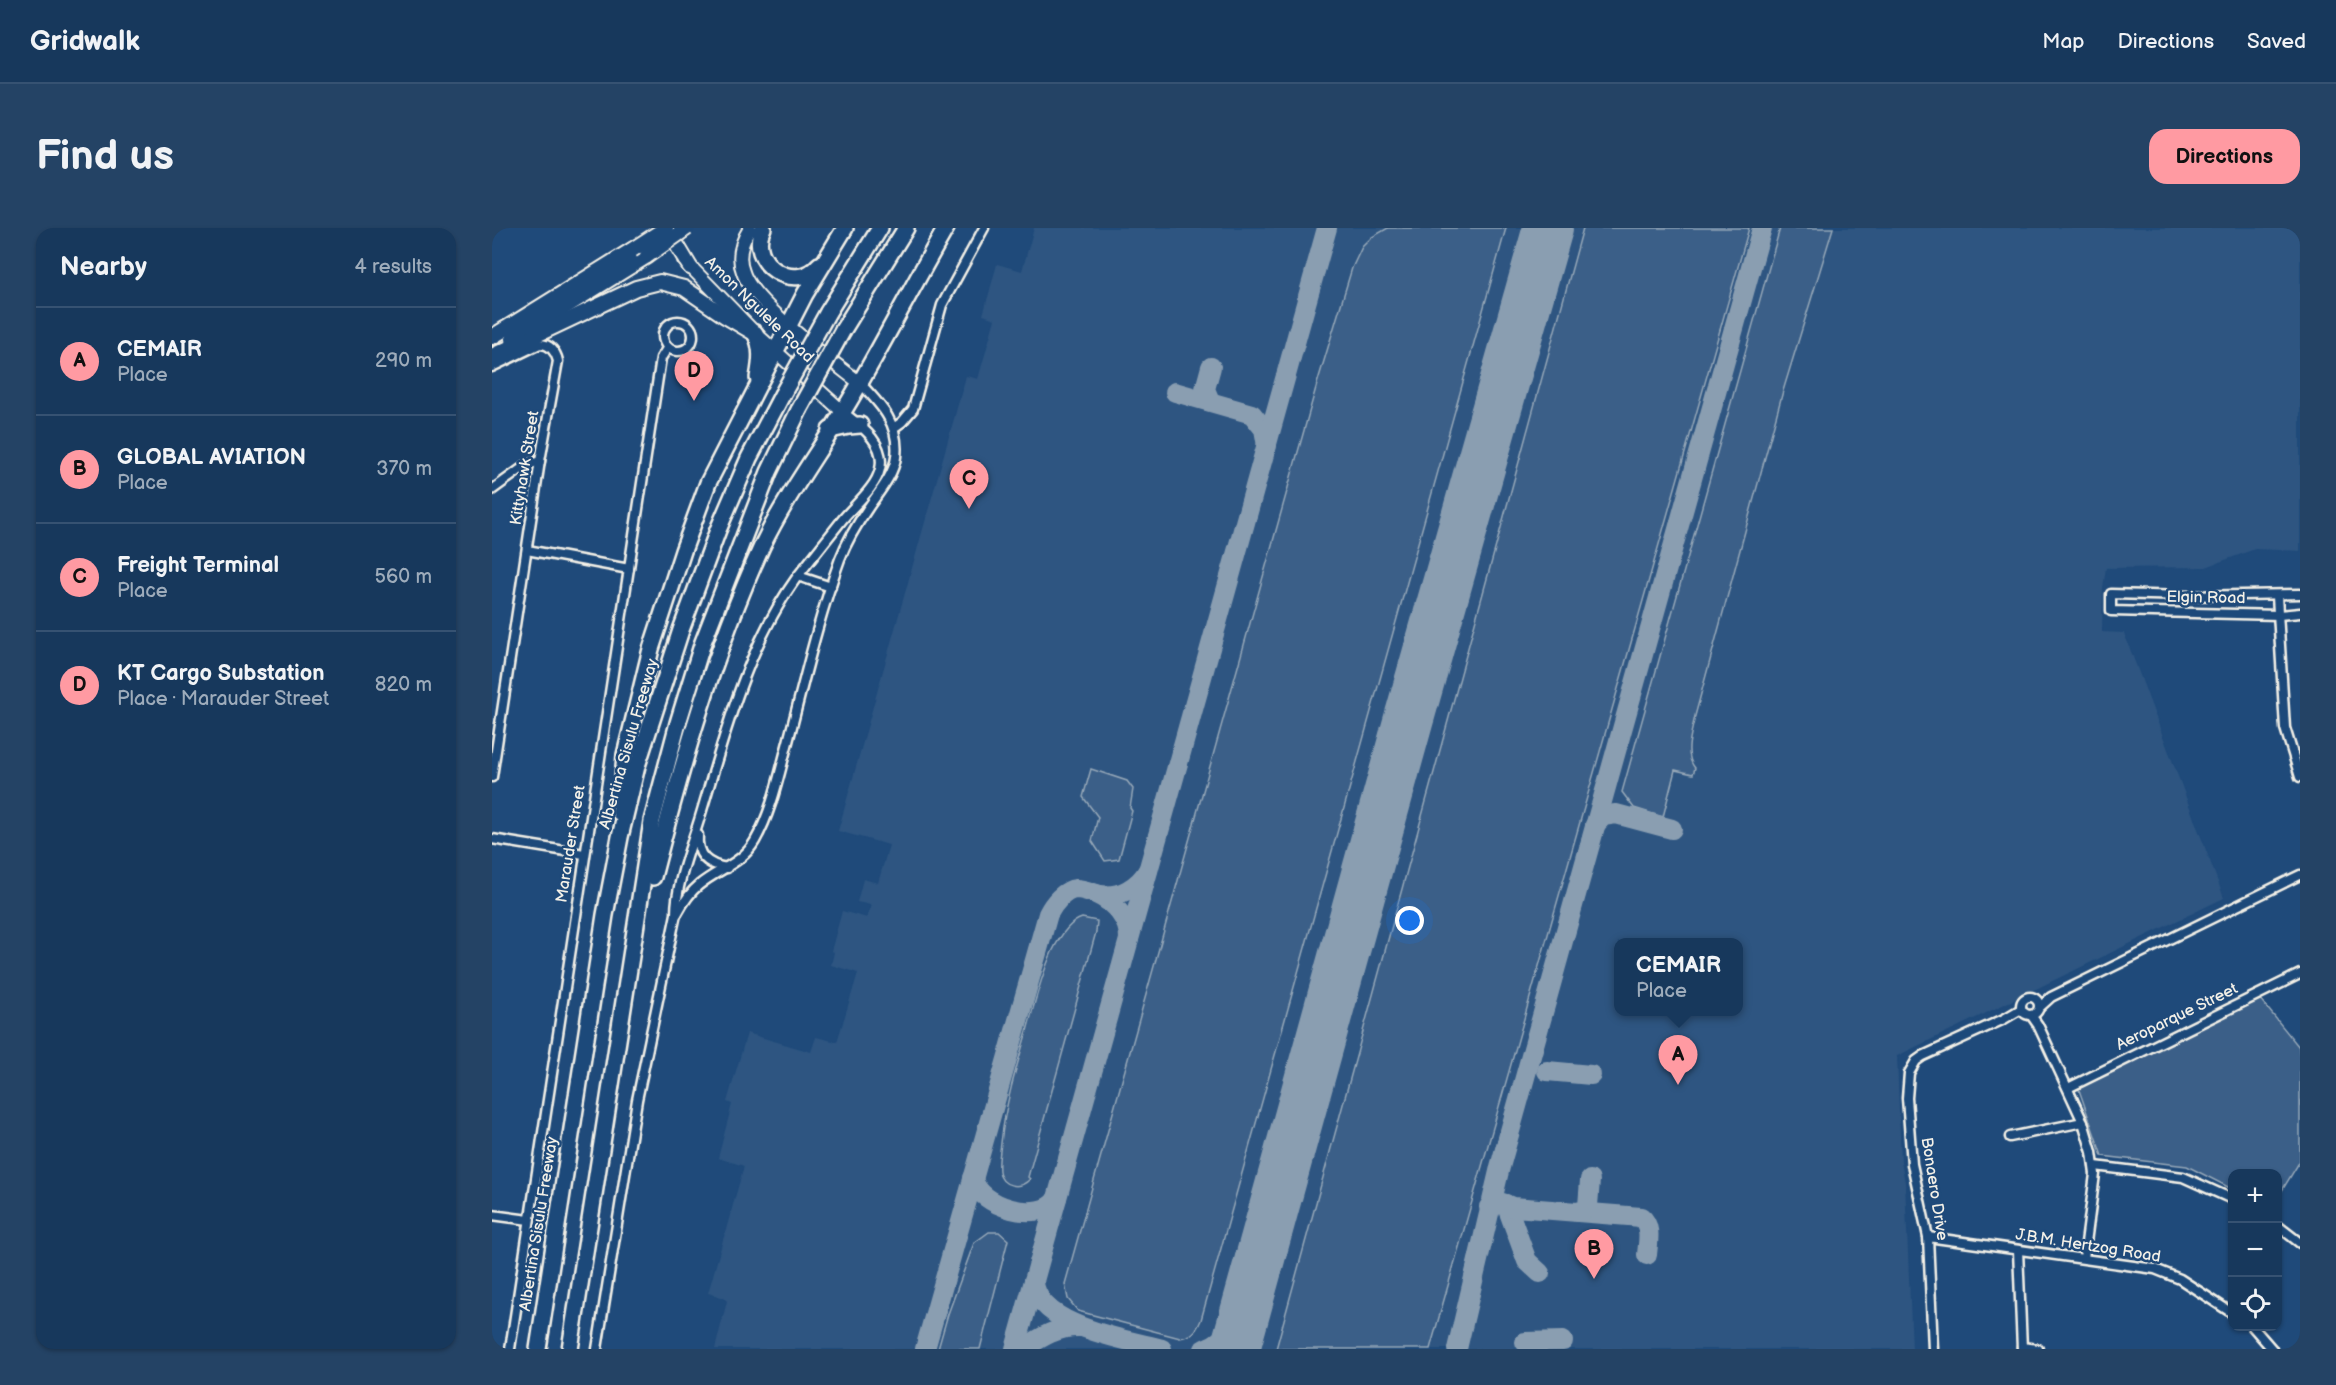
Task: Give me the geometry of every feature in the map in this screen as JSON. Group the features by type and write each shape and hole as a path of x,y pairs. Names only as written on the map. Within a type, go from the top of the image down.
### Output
{"highway":[{"path":"763,228 759,248 766,262 777,272 797,278 808,275 817,268 842,233"},
{"name":"Albertina Sisulu Freeway","path":"538,1349 605,915 620,837 638,766 685,618 744,468 828,312 880,228"},
{"path":"570,1349 652,821 678,723 703,642 769,472 799,410 843,330 906,228"},
{"path":"632,959 694,724 720,646 763,545 784,506 860,383 946,228"},
{"path":"620,837 620,795 625,755 651,649 683,551 708,483 805,294 842,233"},
{"path":"754,333 759,340 761,352 754,392"},
{"path":"830,430 860,426"}],"main road":[{"name":"Amon Ngulele Road","path":"655,228 754,333 843,412"},
{"path":"492,337 667,228 690,267"},
{"path":"492,354 557,310 647,256 687,228"},
{"name":"Amon Ngulele Road","path":"750,228 742,241 740,258 742,272 750,287 789,326 860,383"},
{"path":"492,354 636,288 660,282 684,288 724,316 754,333"}],"street":[{"path":"895,427 902,423 913,409 944,300 984,228"},
{"name":"Kittyhawk Street","path":"492,367 537,345 548,345 555,352 558,361 540,461 492,777"},
{"name":"Marauder Street","path":"510,1349 661,358 668,347"},
{"path":"676,914 694,889 727,868 750,849 764,822 841,556 856,527 896,463 895,427 880,405 860,383"},
{"path":"597,1349 636,1100 676,914 677,899 736,698 774,611 798,576 880,472 881,453 869,434 843,412"},
{"path":"492,490 525,466 540,461"},
{"path":"527,550 629,569"},
{"path":"798,576 831,587"},
{"name":"Elgin Road","path":"2300,594 2277,596 2111,594 2111,611 2279,615 2300,613"},
{"path":"2277,596 2285,728 2300,777"},
{"path":"700,816 697,844 699,852 711,864 727,868"},
{"path":"492,839 584,854"},
{"name":"Bonaero Drive","path":"1933,1349 1928,1237 1912,1164 1907,1098 1909,1073 1916,1061 2004,1019 2010,1020 2051,997 2300,875"},
{"name":"Aeroparque Street","path":"2068,1088 2300,974"},
{"path":"2032,1009 2083,1122 2095,1166 2084,1258"},
{"path":"2010,1137 2083,1122"},
{"path":"2095,1166 2182,1177 2228,1197"},
{"path":"492,1215 529,1220"},
{"path":"2282,1230 2300,1243"},
{"name":"J.B.M. Hertzog Road","path":"1928,1237 2155,1269 2200,1291 2228,1310"},
{"path":"2018,1250 2022,1348 2038,1349"},
{"path":"2256,1331 2272,1349"}],"shaded area":[{"path":"1034,228 2300,228 2300,551 2255,549 2206,567 2106,568 2103,588 2102,632 2124,633 2224,898 1897,1056 1912,1349 715,1349 727,1301 708,1293 744,1166 718,1158 732,1104 727,1102 747,1033 811,1052 816,1037 837,1042 858,973 831,965 834,952 831,951 842,911 867,918 871,905 857,902 863,879 878,883 889,845 838,831 966,376 978,379 995,319 983,315 997,264 1022,271"},
{"path":"1388,228 1506,228 1201,1320 1193,1333 1180,1338 1078,1311 1068,1299 1065,1284 1317,384 1352,268 1362,247 1372,237"},
{"path":"1583,228 1749,228 1430,1349 1276,1349"},
{"path":"1780,228 1833,228 1783,391 1695,716 1689,750 1691,762 1695,768 1693,774 1675,770 1663,817 1634,808 1622,792"},
{"path":"1091,769 1127,781 1133,789 1130,808 1132,811 1119,859 1105,861 1092,841 1098,817 1083,797"},
{"path":"1082,918 1097,921 1096,932 1028,1177 1030,1179 1021,1185 1012,1185 1003,1181 999,1164 1005,1115 1015,1073 1044,971 1052,952 1068,927"},
{"path":"2260,999 2299,1047 2300,1161 2282,1190 2282,1169 2228,1169 2228,1187 2187,1166 2102,1156 2078,1087"},
{"path":"989,1232 999,1232 1008,1240 980,1349 938,1349 974,1243"}],"taxiway":[{"path":"1015,1349 1327,228"},
{"path":"1457,1349 1500,1167 1762,228"},
{"path":"1210,401 1205,389 1211,367"},
{"path":"1175,392 1252,414 1264,429 1267,446"},
{"path":"1595,825 1603,816 1616,814 1672,829"},
{"path":"925,1349 1048,914 1059,898 1067,892 1076,889 1100,895 1114,895 1134,886 1148,870"},
{"path":"1096,894 1120,912 1127,926 1129,940"},
{"path":"1547,1071 1591,1075"},
{"path":"973,1178 977,1188 986,1197 1011,1209 1038,1210 1049,1206 1057,1198"},
{"path":"1577,1212 1588,1206 1590,1180"},
{"path":"1489,1207 1495,1202 1501,1202 1513,1207 1641,1217 1648,1230 1647,1255"},
{"path":"1506,1204 1527,1261 1540,1273"},
{"path":"1204,1349 1226,1335 1241,1316 1257,1269"},
{"path":"1034,1280 1038,1296 1049,1309 1066,1320 1107,1335 1162,1349"},
{"path":"1240,1349 1239,1338 1245,1316"},
{"path":"1023,1349 1064,1328 1080,1327"},
{"path":"1525,1342 1563,1341"}],"runway":[{"path":"1235,1349 1408,722 1548,228"}],"place":[{"name":"KT Cargo Substation","path":"694,401"},
{"name":"Freight Terminal","path":"969,509"},
{"name":"CEMAIR","path":"1678,1085"},
{"name":"GLOBAL AVIATION","path":"1594,1279"}]}
